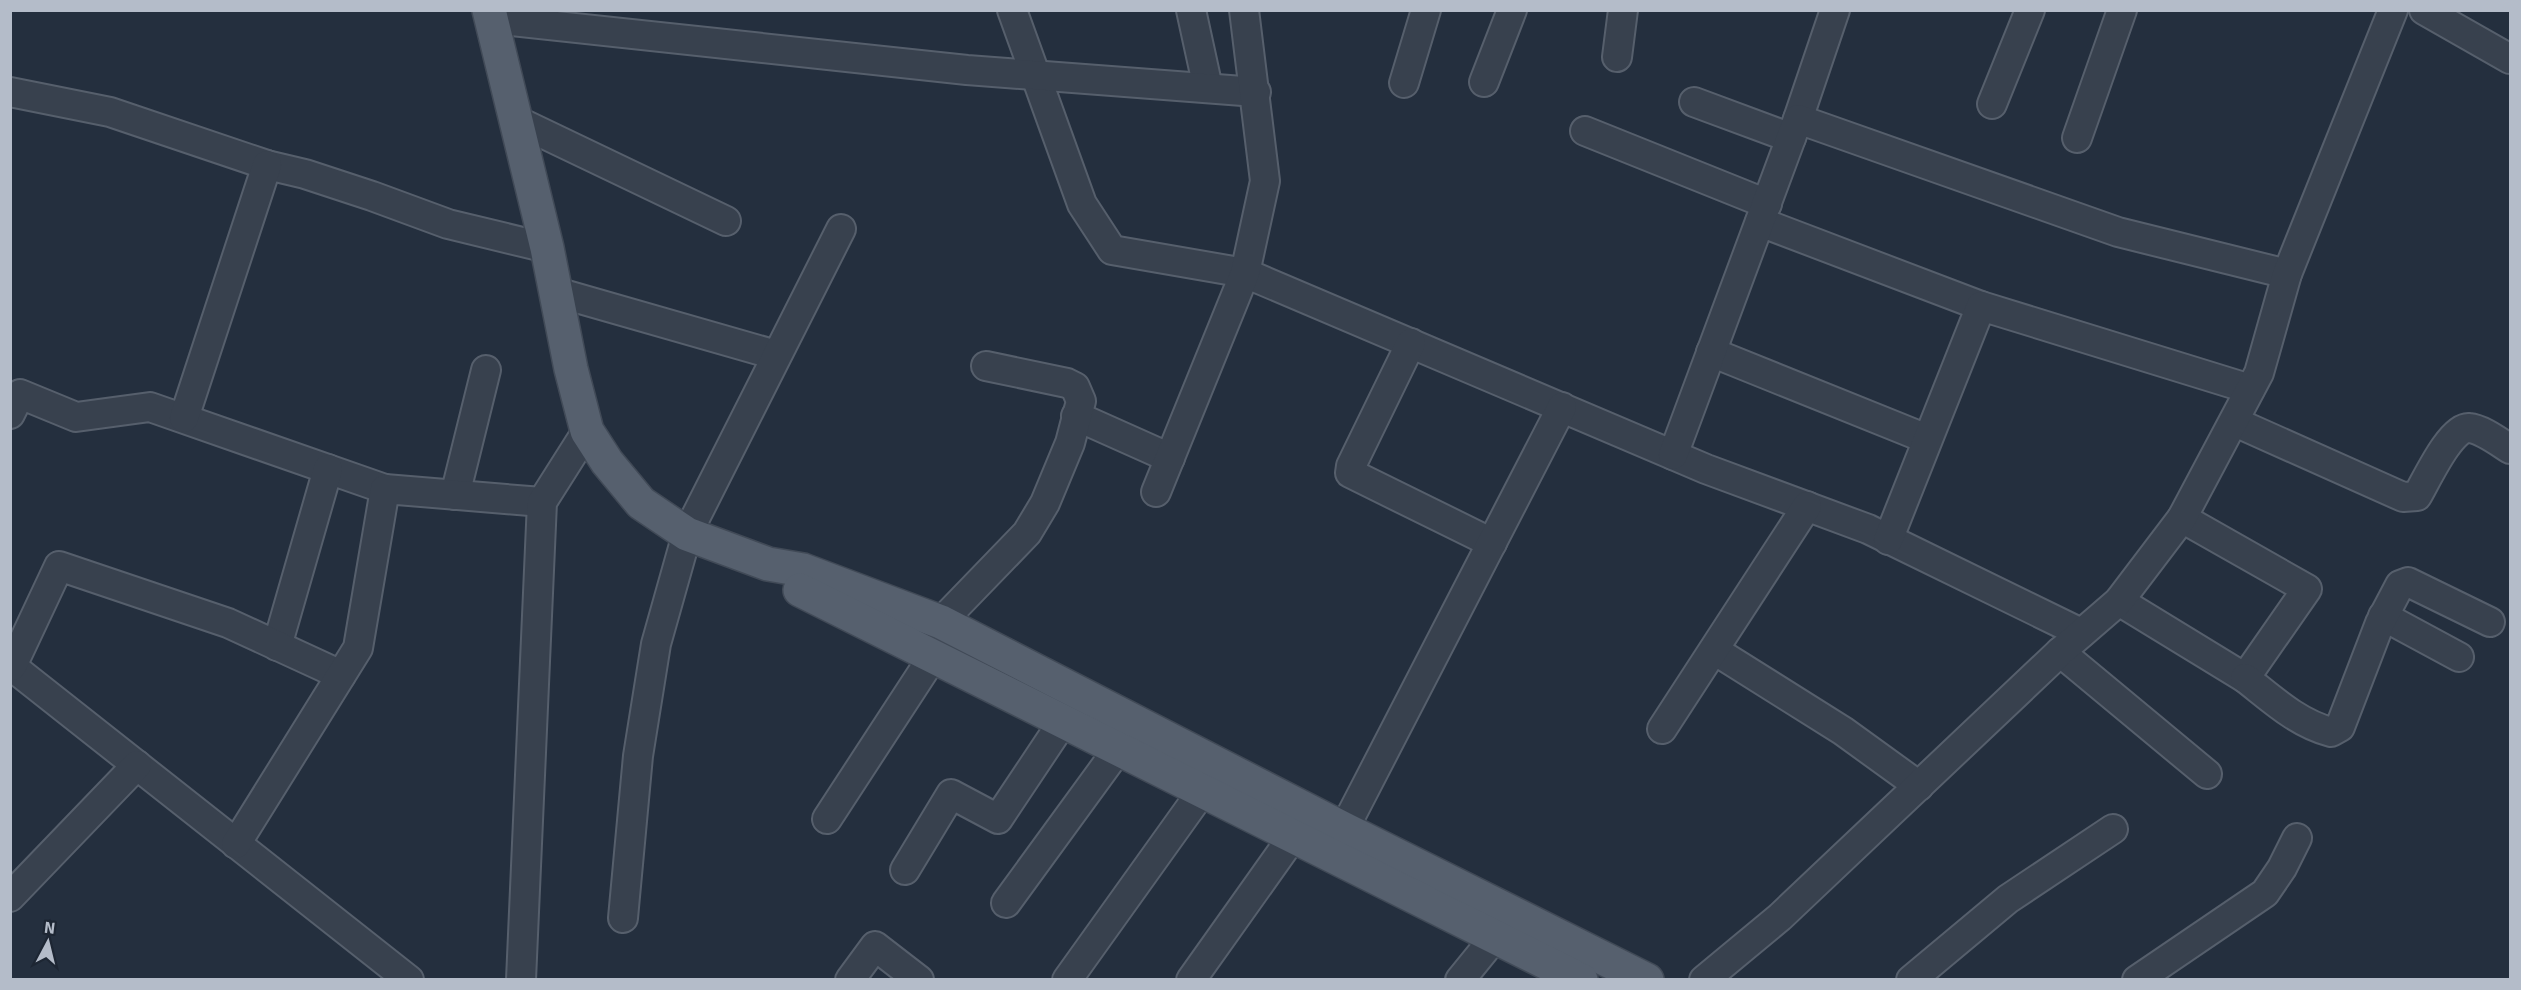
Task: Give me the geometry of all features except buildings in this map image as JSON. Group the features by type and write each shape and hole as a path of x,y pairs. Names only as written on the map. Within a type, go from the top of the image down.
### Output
{"main road":[{"path":"490,15 547,248 571,369 587,431 607,462 640,503 687,534 768,564 803,570 940,622 1344,829 1647,980"},
{"path":"768,564 797,588 932,658 1064,720 1581,980"}],"street":[{"path":"1012,10 1033,75 1082,204 1112,250 1245,273 1673,455 1868,529 2081,633"},
{"path":"1191,10 1208,88"},
{"path":"1156,492 1245,273 1265,181 1256,92 1244,10"},
{"path":"1404,83 1426,10"},
{"path":"1484,82 1512,10"},
{"path":"1617,57 1623,10"},
{"path":"1673,455 1795,129 1835,10"},
{"path":"1992,104 2030,10"},
{"path":"2077,138 2122,10"},
{"path":"1704,980 1780,917 2060,652 2119,601 2182,518 2259,373 2287,274 2393,10"},
{"path":"2424,10 2511,59"},
{"path":"490,15 1033,75 1256,92"},
{"path":"10,92 110,112 267,165 316,178 448,224 547,248"},
{"path":"1694,102 1795,129 2118,232 2287,274"},
{"path":"515,120 726,221"},
{"path":"1585,131 1764,213 1981,306 2250,389"},
{"path":"184,418 267,165"},
{"path":"623,918 638,756 656,644 687,534 841,229"},
{"path":"556,292 776,355"},
{"path":"1888,540 1981,306"},
{"path":"1411,343 1351,466 1350,473 1492,543"},
{"path":"1711,352 1928,438"},
{"path":"940,622 1027,533 1045,503 1070,443 1081,401 1075,387 986,366"},
{"path":"455,495 486,370"},
{"path":"10,414 20,394 76,417 150,407 385,489 542,502"},
{"path":"1344,829 1562,407"},
{"path":"1076,416 1170,458"},
{"path":"2235,422 2403,496 2410,497 2417,496 2452,436 2462,429 2471,428 2511,449"},
{"path":"521,980 542,502 587,431"},
{"path":"277,646 328,469"},
{"path":"236,844 358,648 385,489"},
{"path":"1662,729 1807,506"},
{"path":"2182,518 2307,589 2245,678"},
{"path":"341,675 228,623 59,566 11,666 409,980"},
{"path":"2119,601 2245,678 2295,717 2316,728 2331,732 2340,727 2383,616 2394,592 2400,585 2408,582 2490,622"},
{"path":"2383,616 2459,657"},
{"path":"1714,650 1843,731 1919,786"},
{"path":"2060,652 2207,774"},
{"path":"827,819 932,658"},
{"path":"905,870 951,794 999,819 1064,720"},
{"path":"1006,903 1119,748"},
{"path":"10,897 137,765"},
{"path":"1067,980 1203,790"},
{"path":"1911,980 2008,899 2113,829"},
{"path":"1191,980 1294,836"},
{"path":"2137,980 2265,893 2282,868 2297,838"},
{"path":"1460,980 1495,937"},
{"path":"850,980 875,946 919,980"}]}
